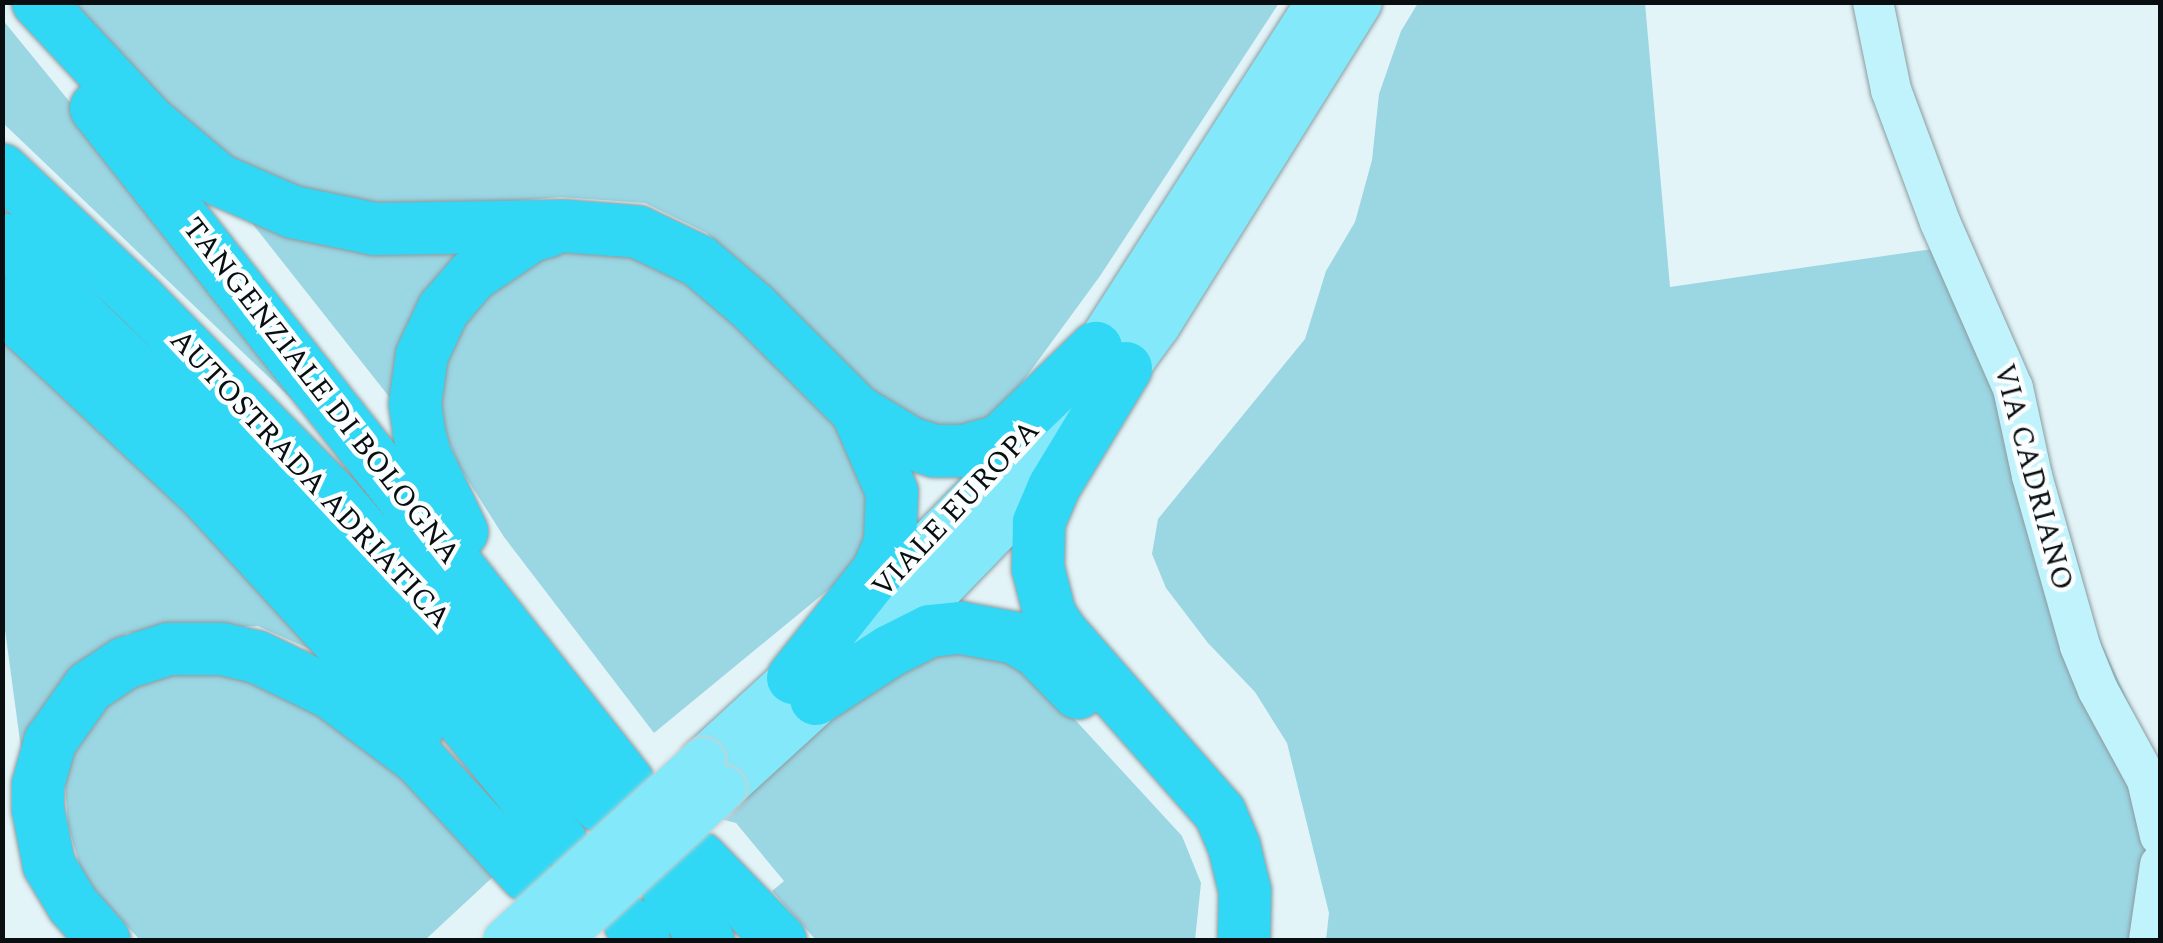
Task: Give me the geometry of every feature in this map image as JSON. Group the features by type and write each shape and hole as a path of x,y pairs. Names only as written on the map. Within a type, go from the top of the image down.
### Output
{"highway":[{"name":"TANGENZIALE DI BOLOGNA","path":"10,2 406,496 621,793"},
{"path":"38,2 193,162 246,194 293,212 375,229 564,226 638,232 699,260 753,306 857,411 910,443 935,451 983,449 1111,358"},
{"name":"AUTOSTRADA ADRIATICA","path":"2,170 139,299 621,793"},
{"path":"564,226 531,236 490,262 442,310 416,378 418,432 456,521 512,599 621,793"},
{"name":"AUTOSTRADA ADRIATICA","path":"2,239 267,500 448,703 541,862"},
{"path":"2,305 124,414 280,573 541,862"},
{"path":"1111,358 1039,523 1038,568 1050,614 1061,632 1220,813 1234,846 1245,892 1244,940"},
{"path":"805,689 878,571 890,544 892,492 857,411"},
{"path":"805,689 930,632 988,631 1015,638 1038,652 1161,784 1195,828 1215,885 1214,940"},
{"path":"104,940 72,905 49,865 38,809 38,784 50,742 89,687 125,662 170,649 222,649 257,657 331,693 418,759 541,862"},
{"path":"2,777 22,882 45,920 65,940"},
{"path":"667,895 708,940"},
{"path":"667,895 755,940"},
{"path":"667,895 780,940"}],"main road":[{"name":"VIALE EUROPA","path":"1111,358 1318,2"},
{"name":"VIALE EUROPA","path":"506,940 713,774 805,689 987,484 1111,358 1358,2"},
{"name":"VIALE EUROPA","path":"557,940 713,774"}],"street":[{"name":"VIA CADRIANO","path":"1873,2 1891,90 1940,222 2013,388 2032,476 2080,646 2098,690 2147,780 2160,836"},
{"path":"2149,940 2160,865"}],"shaded area":[{"path":"66,3 1279,3 1100,276 1021,384 985,427 935,429 891,412 707,233 645,203 561,197 375,213 263,177 170,118"},
{"path":"1418,3 1645,3 1670,287 1960,245 2075,551 2095,629 2136,719 2157,940 1326,940 1329,913 1287,743 1255,692 1208,643 1166,588 1152,554 1158,519 1305,339 1326,271 1355,222 1372,160 1379,94 1401,31"},
{"path":"2,19 163,216 302,409 3,123"},
{"path":"240,208 488,238 398,408"},
{"path":"606,239 696,275 848,426 878,536 845,576 654,733 504,537 459,466 442,426 440,365 451,329 547,245"},
{"path":"2,329 332,659 258,626 127,633 65,676 23,763 2,608"},
{"path":"982,647 1021,661 1182,836 1201,883 1195,940 816,940 772,891 784,881 736,823 717,818 872,678 925,652"},
{"path":"250,671 411,770 495,875 425,940 140,940 83,878 68,824 64,770 73,737 132,677"}]}
